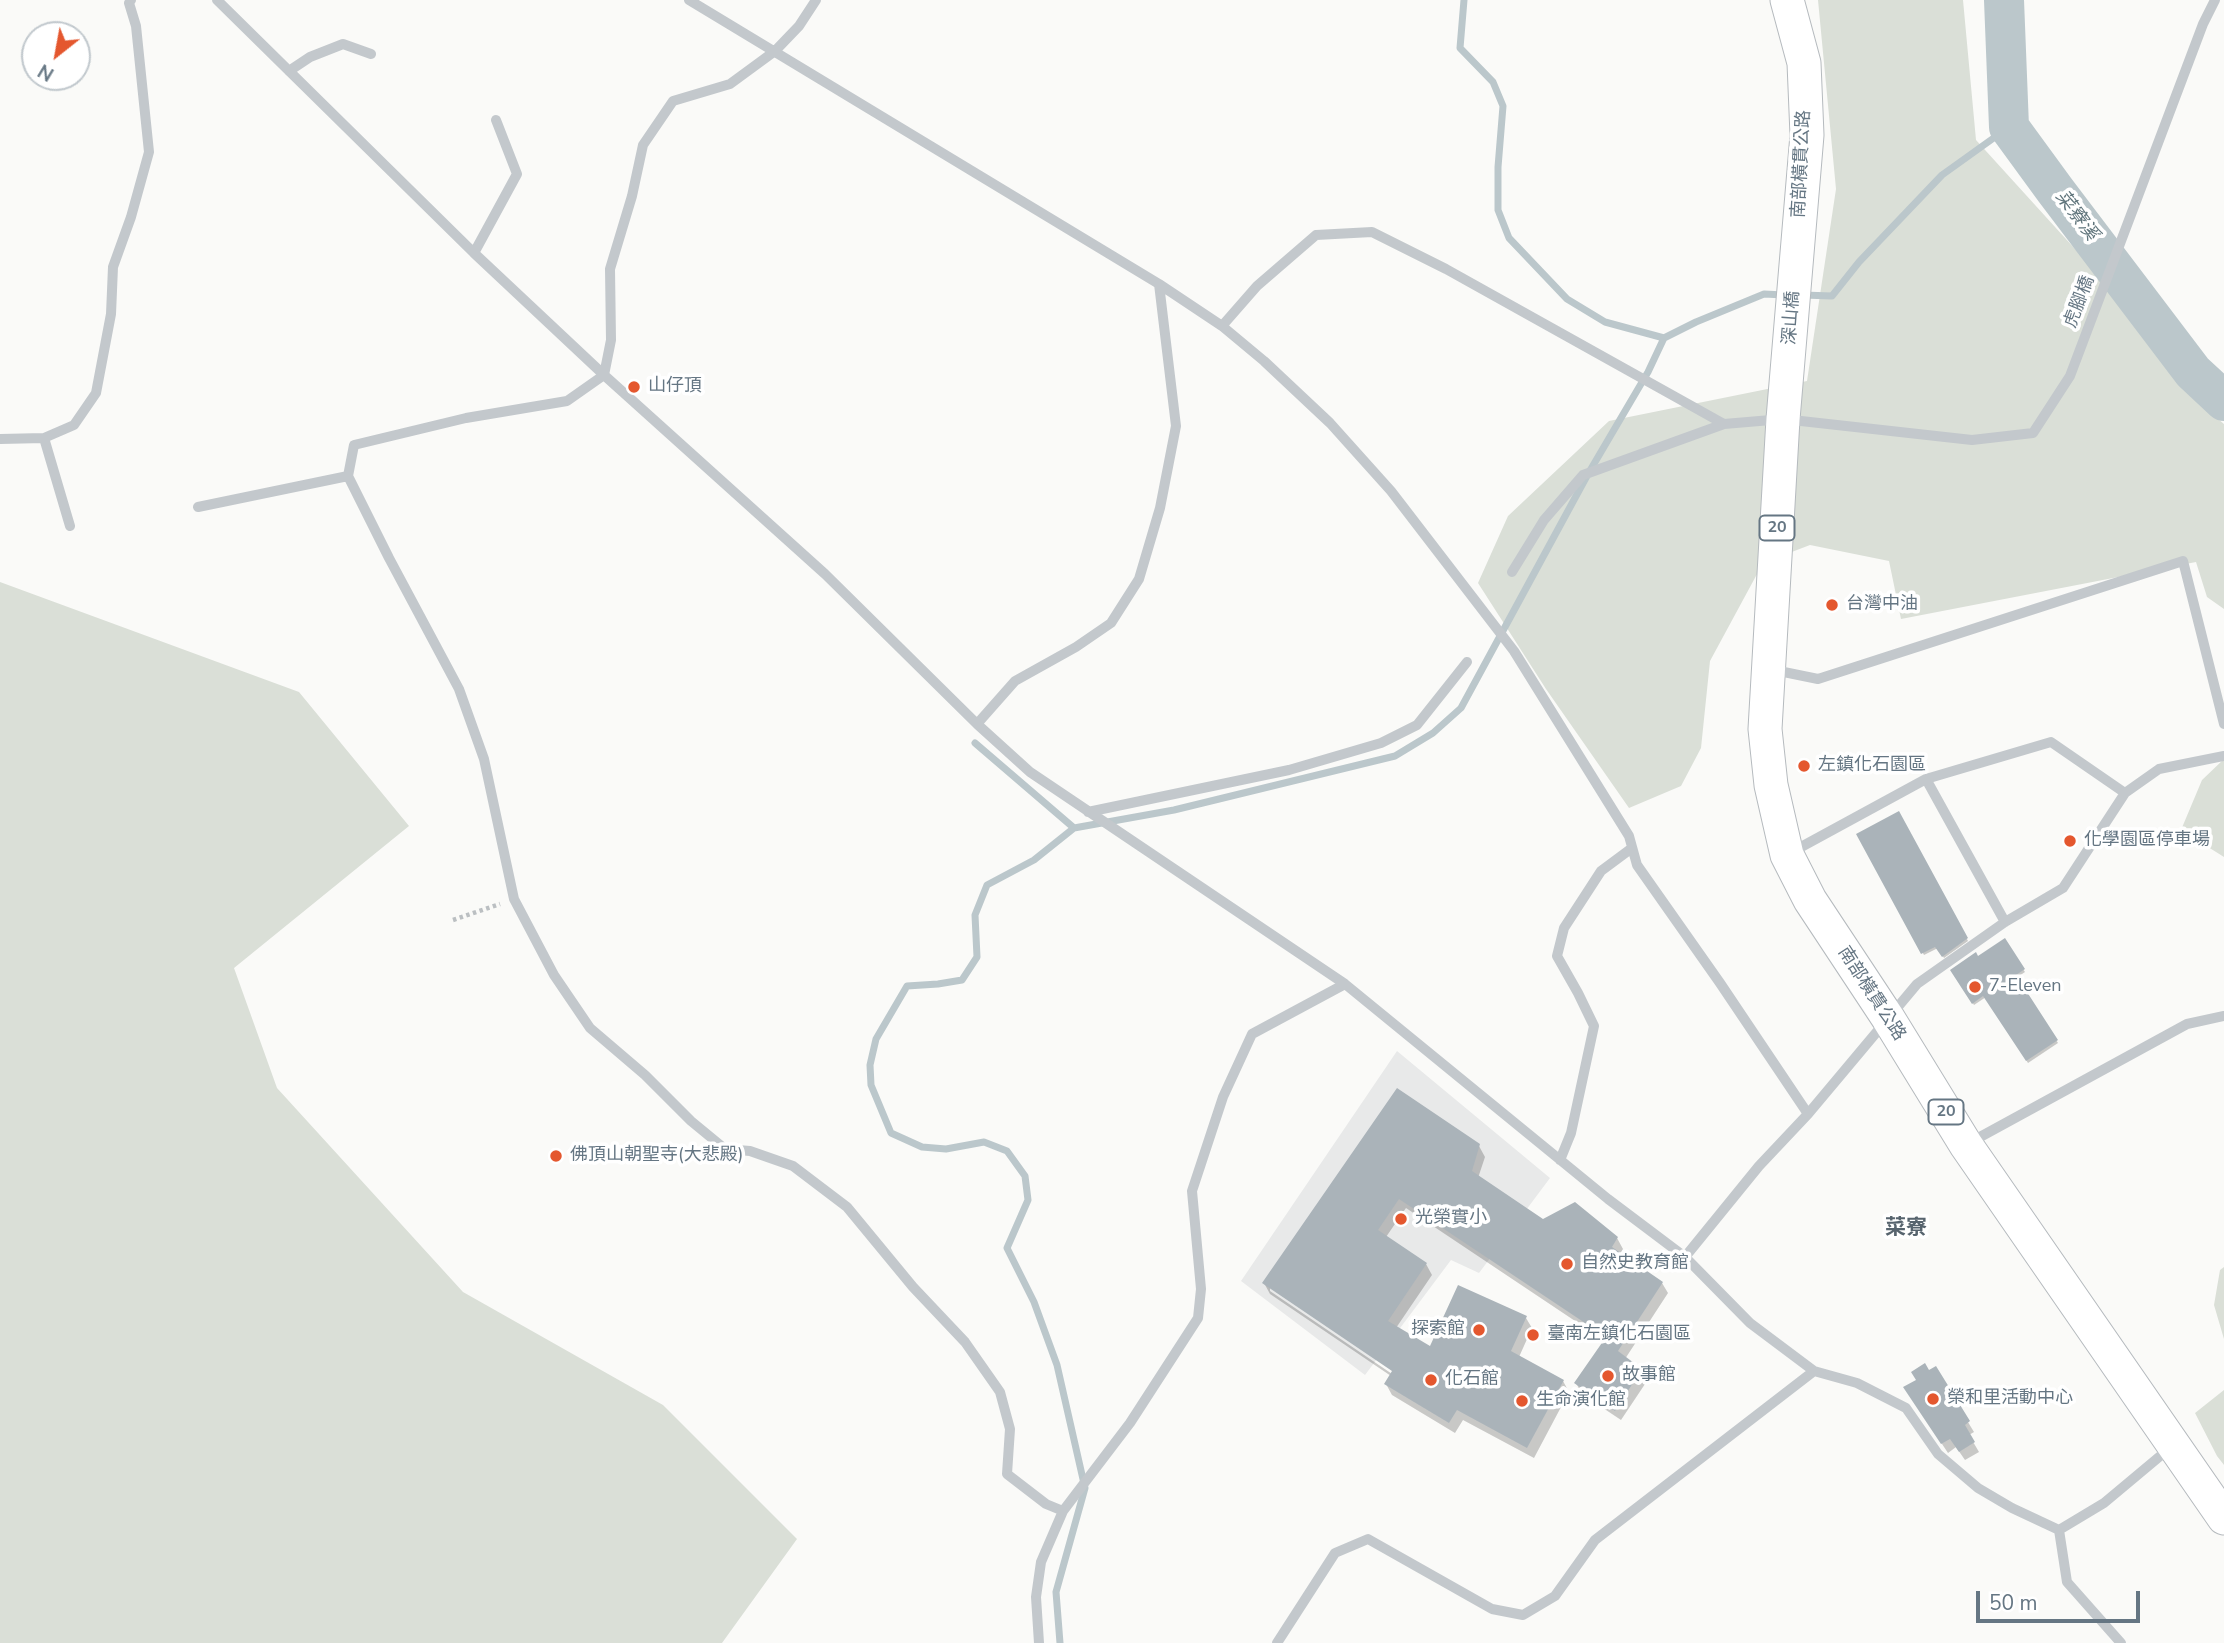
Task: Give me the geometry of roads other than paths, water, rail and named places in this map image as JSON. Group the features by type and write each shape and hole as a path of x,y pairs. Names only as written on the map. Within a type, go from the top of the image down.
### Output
{"main road":[{"name":"南部橫貫公路","path":"1787,0 1804,63 1807,123 1797,247"},
{"name":"深山橋","path":"1785,403 1797,247"},
{"name":"南部橫貫公路","path":"1785,403 1765,729 1771,785 1787,855 1810,900 1888,1018 1966,1145 2224,1518"}],"lane":[{"path":"0,439 44,438 74,425 96,393 111,314 113,267 131,217 149,152 136,26 129,3 131,0"},
{"path":"217,0 474,253 604,375 825,574 977,724 1030,772 1345,984 1608,1199 1685,1256 1750,1323 1814,1371 1857,1383 1906,1408 1938,1454 1978,1488 2012,1508 2059,1530"},
{"path":"689,0 1159,285 1222,326 1330,423 1391,491 1514,651 1629,836 1637,864 1808,1114"},
{"path":"816,0 799,26 775,51 730,84 673,101 643,145 632,197 610,269 611,340 604,375 567,401 466,418 354,445 348,476 459,690 484,759 514,899 554,975 590,1028 725,1149 750,1151 793,1166 847,1208 913,1287 965,1342 1000,1392 1010,1429 1007,1474 1046,1504 1063,1511"},
{"name":"虎腳橋","path":"1785,403 1972,440 2034,433 2070,376 2203,24 2215,0"},
{"path":"289,71 310,57 343,44 371,54"},
{"path":"474,253 517,174 496,120"},
{"path":"1222,326 1257,286 1316,235 1372,232 1446,269 1724,424"},
{"path":"977,724 1015,681 1076,647 1111,622 1139,579 1160,509 1176,425 1159,285"},
{"path":"1512,572 1544,520 1583,475 1785,403"},
{"path":"44,438 70,526"},
{"path":"198,507 348,476"},
{"path":"1768,668 1818,679 2183,561 2224,724"},
{"path":"1088,812 1289,770 1381,743 1417,725 1467,662"},
{"path":"1787,855 1926,779 2051,742 2125,793"},
{"path":"1685,1256 1759,1166 1808,1114 1917,984 2004,922 2063,888 2125,793 2159,769 2224,756"},
{"path":"1926,779 2004,922"},
{"path":"1560,1160 1571,1133 1594,1026 1557,956 1564,928 1601,871 1632,848"},
{"path":"1039,1643 1036,1597 1041,1562 1063,1511 1130,1423 1198,1318 1201,1289 1192,1191 1223,1097 1252,1034 1345,984"},
{"path":"1966,1145 2187,1024 2224,1016"},
{"path":"1277,1643 1335,1553 1368,1539 1492,1609 1522,1615 1555,1596 1595,1540 1814,1371"},
{"path":"2059,1530 2104,1503 2173,1446"},
{"path":"2059,1530 2067,1582 2121,1643"}],"waterway":[{"path":"1464,0 1460,48 1493,82 1503,106 1498,210 1509,238 1567,299 1605,322 1664,338"},
{"name":"菜竂溪","path":"2004,0 2009,127 2193,372 2224,401"},
{"path":"1803,295 1832,296 1859,262 1942,175 2009,127"},
{"path":"1060,1643 1056,1592 1085,1488 1057,1365 1034,1302 1007,1248 1028,1200 1025,1176 1007,1151 984,1142 946,1149 922,1147 891,1133 871,1085 870,1065 876,1039 907,986 962,980 977,957 975,915 987,885 1034,860 1074,828 1174,810 1395,756 1433,733 1461,708 1588,474 1648,372 1664,338 1764,294 1784,295"},
{"path":"975,743 1074,828"}],"place":[{"name":"山仔頂","path":"634,387"},
{"name":"台灣中油","path":"1832,605"},
{"name":"左鎮化石園區","path":"1804,766"},
{"name":"化學園區停車場","path":"2070,841"},
{"name":"7-Eleven","path":"1975,987"},
{"name":"佛頂山朝聖寺(大悲殿)","path":"556,1156"},
{"name":"光榮實小","path":"1401,1219"},
{"name":"自然史教育館","path":"1567,1264"},
{"name":"探索館","path":"1479,1330"},
{"name":"臺南左鎮化石園區","path":"1533,1335"},
{"name":"故事館","path":"1608,1376"},
{"name":"化石館","path":"1431,1380"},
{"name":"榮和里活動中心","path":"1933,1399"},
{"name":"生命演化館","path":"1522,1401"}],"district":[{"name":"菜寮","path":"1906,1229"}]}
